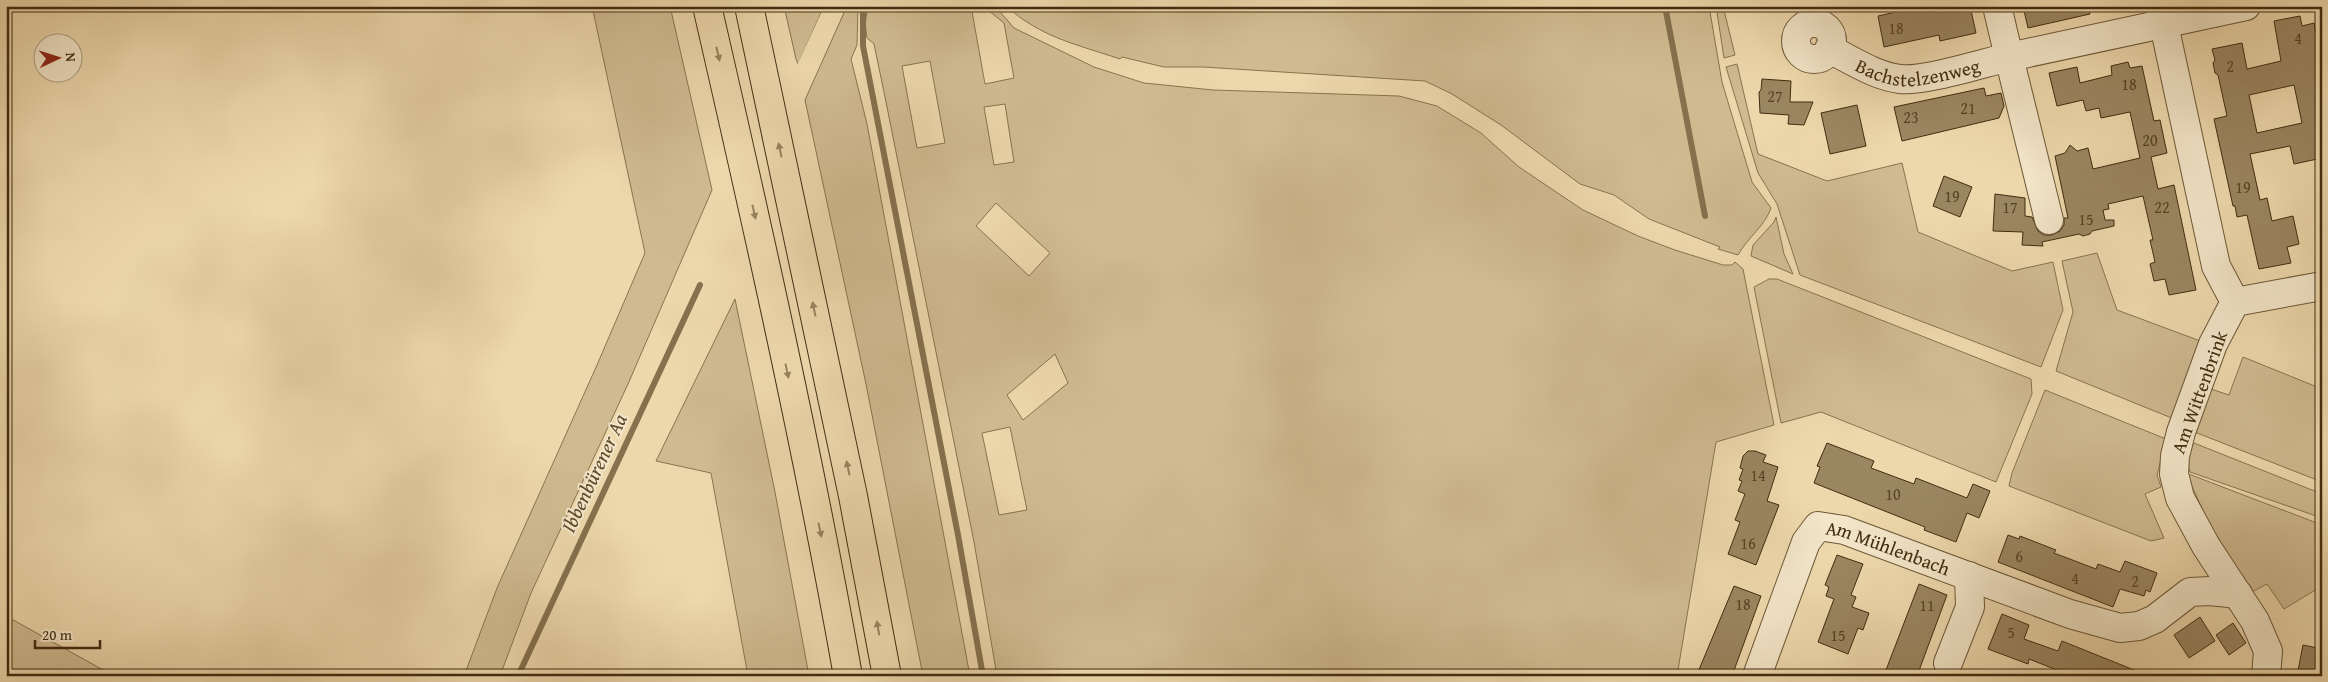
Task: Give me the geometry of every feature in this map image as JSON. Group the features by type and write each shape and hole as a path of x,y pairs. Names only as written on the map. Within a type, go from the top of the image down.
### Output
{"highway":[{"path":"707,6 755,215 833,594 848,676"},
{"path":"749,6 853,496 887,676"}],"street":[{"name":"Bachstelzenweg","path":"1997,6 2049,220"},
{"name":"Bachstelzenweg","path":"1830,49 1875,72 1901,79 1922,77 2009,57 2162,15 2246,6"},
{"path":"2162,15 2216,266 2235,302 2322,286"},
{"name":"Am Wittenbrink","path":"2235,302 2213,344 2181,432 2174,456 2174,474 2180,498 2206,546 2255,621 2268,651 2266,676"},
{"name":"Am Mühlenbach","path":"1757,676 1806,542 1818,526 1844,530 2070,614 2105,626 2120,628 2139,626 2155,619 2190,592 2200,573 2206,546"},
{"name":"Am Mühlenbach","path":"1948,662 1970,607 1969,576"},
{"path":"2190,592 2210,591 2238,594"}],"shaded area":[{"path":"592,6 670,6 712,190 628,384 531,593 500,676 464,676 497,588 645,253"},
{"path":"784,6 824,6 798,64 796,59"},
{"path":"847,6 858,6 857,45 851,59 867,124 970,676 923,676 866,384 805,100"},
{"path":"868,6 971,6 985,84 1014,78 1004,23 983,6 995,6 1014,28 1094,67 1144,83 1213,90 1399,96 1437,106 1481,133 1519,167 1583,210 1638,236 1675,250 1723,265 1732,265 1735,262 1743,269 1774,425 1716,442 1677,676 997,676 974,542 885,97 874,44 867,38 865,24","holes":["930,61 945,143 917,148 902,66","1005,104 1014,162 994,165 984,107","996,203 1050,253 1029,276 976,226","1055,354 1068,383 1023,420 1007,395","1010,427 1027,510 999,515 982,433"]},
{"path":"1006,6 1709,6 1722,82 1752,182 1771,208 1765,220 1738,255 1718,249 1720,247 1649,219 1614,195 1580,184 1501,125 1452,94 1425,81 1203,67 1164,67 1122,57 1120,59 1060,39 1033,26"},
{"path":"1716,6 1723,6 1735,55 1724,58"},
{"path":"1737,64 1758,154 1827,181 1902,163 1918,232 2012,271 2053,262 2063,310 2041,367 1800,275 1777,204 1758,173 1726,67"},
{"path":"1776,217 1784,254 1793,274 1751,256 1753,245 1774,222"},
{"path":"2097,253 2117,310 2203,342 2179,421 2056,371 2073,312 2062,261"},
{"path":"1769,279 1777,279 2031,379 2032,394 1996,482 1821,412 1781,423 1754,287"},
{"path":"735,299 775,492 809,676 748,676 711,473 656,461"},
{"path":"2243,357 2322,389 2322,482 2192,431 2208,388 2229,395"},
{"path":"2045,390 2166,439 2157,475 2161,487 2145,494 2164,538 2151,541 2009,486 2012,473"},
{"path":"2194,443 2322,494 2322,518 2190,472 2189,458"},
{"path":"2186,473 2322,525 2322,586 2284,609 2267,584 2252,592 2208,522"},
{"path":"6,616 114,676 6,676"}],"pier":[{"path":"824,7 831,20 706,291 697,280"}],"building":[{"path":"1923,6 1970,6 1976,33 1940,41 1939,35 1884,47 1878,16"},
{"path":"2023,6 2089,6 2090,14 2028,28"},
{"path":"2300,16 2302,26 2314,23 2322,60 2322,158 2294,164 2290,146 2250,154 2260,200 2267,198 2272,221 2293,216 2299,244 2287,247 2291,263 2259,269 2247,215 2237,217 2235,206 2233,206 2214,119 2227,116 2218,75 2215,73 2213,63 2215,60 2212,49 2242,43 2247,69 2281,61 2274,21","holes":["2294,85 2302,123 2257,133 2249,95"]},
{"path":"2128,62 2130,68 2142,66 2154,121 2160,120 2167,153 2151,157 2158,189 2174,185 2196,290 2169,295 2165,279 2154,281 2150,264 2155,262 2150,240 2153,240 2143,196 2108,204 2109,209 2103,210 2105,220 2114,220 2114,226 2092,231 2090,234 2083,236 2079,234 2042,242 2043,246 2022,245 2023,232 1993,231 1995,194 2025,198 2025,216 2032,217 2038,231 2044,235 2052,235 2060,231 2064,225 2064,218 2068,218 2055,156 2065,153 2070,145 2077,151 2088,148 2093,169 2140,158 2130,112 2101,118 2099,108 2086,111 2083,100 2057,106 2049,73 2077,67 2080,83 2112,75 2111,66"},
{"path":"1762,79 1791,81 1790,102 1813,102 1804,125 1788,124 1789,115 1760,113 1759,92"},
{"path":"1984,88 1986,96 2001,93 2004,106 1999,118 1902,141 1894,107"},
{"path":"1857,105 1866,146 1830,154 1821,113"},
{"path":"1944,176 1972,187 1960,217 1933,206"},
{"path":"1827,443 1874,461 1871,468 1914,484 1916,478 1967,498 1973,484 1990,491 1979,518 1967,513 1956,542 1924,530 1925,527 1814,483 1820,467 1817,466"},
{"path":"1748,451 1755,451 1766,455 1763,462 1778,467 1767,501 1779,505 1756,565 1728,554 1740,522 1735,520 1745,494 1738,491 1742,481 1739,480 1743,469 1740,468 1743,456"},
{"path":"2008,535 2019,539 2020,536 2056,550 2054,553 2096,569 2098,564 2120,572 2125,561 2157,573 2150,592 2146,590 2144,596 2120,589 2113,607 1998,562"},
{"path":"1837,555 1863,564 1851,595 1856,597 1852,607 1869,613 1863,630 1858,628 1848,654 1818,642 1834,599 1826,596 1829,587 1825,585"},
{"path":"1919,584 1947,595 1917,676 1901,676 1886,670"},
{"path":"1734,586 1761,596 1732,676 1709,676 1698,672"},
{"path":"2002,614 2029,625 2024,639 2058,651 2062,641 2149,676 2072,676 2029,659 2028,664 1988,649"},
{"path":"2200,617 2215,641 2189,658 2174,635"},
{"path":"2233,623 2246,643 2229,655 2216,635"},
{"path":"2303,645 2322,649 2322,676 2297,676"}],"waterway":[{"path":"863,6 863,46 958,535 983,676"},
{"path":"1665,6 1705,216"},
{"name":"Ibbenbürener Aa","path":"518,676 700,285"}]}
